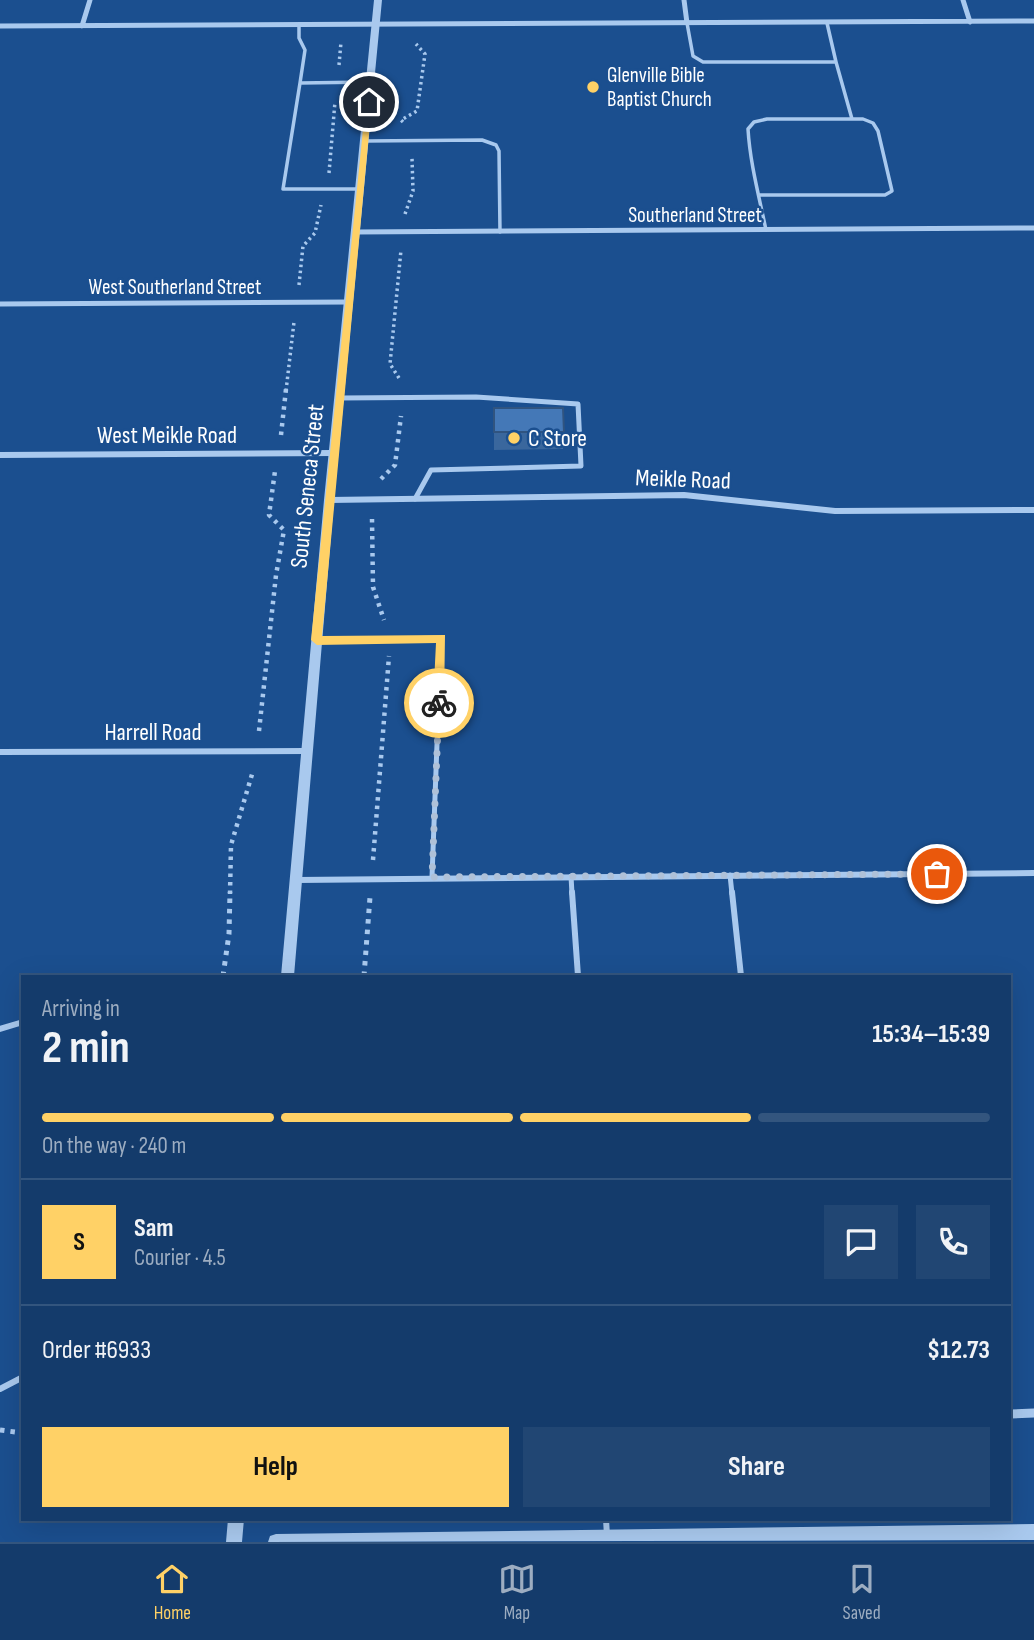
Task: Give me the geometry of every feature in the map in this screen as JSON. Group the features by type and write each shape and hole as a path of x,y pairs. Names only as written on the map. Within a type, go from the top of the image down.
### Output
{"street":[{"path":"82,26 90,0"},
{"name":"South Seneca Street","path":"287,975 329,500 379,0"},
{"path":"684,0 687,23"},
{"path":"963,0 970,22"},
{"path":"0,26 1034,22"},
{"name":"Southerland Street","path":"356,232 1034,228"},
{"name":"West Southerland Street","path":"0,304 350,302"},
{"name":"West Meikle Road","path":"0,455 334,453"},
{"name":"Meikle Road","path":"329,500 684,495 835,511 1034,510"},
{"name":"Harrell Road","path":"0,752 306,751"},
{"path":"297,880 1034,873"},
{"path":"1011,1414 1034,1413"},
{"path":"234,1542 236,1521"},
{"path":"276,1542 576,1540 607,1528 761,1538 877,1538 1034,1532"}],"lane":[{"path":"687,23 693,56 703,62 836,62"},
{"path":"827,23 852,118"},
{"path":"299,25 299,38 305,50 283,189 360,189"},
{"path":"300,83 370,82"},
{"path":"759,195 885,195 892,191 878,131 873,123 852,118 767,119 754,122 748,129 748,139 759,195 766,230"},
{"path":"365,141 482,140 496,145 499,151 500,232"},
{"path":"340,398 476,397 578,404 582,466 431,470 415,499"},
{"path":"317,640 441,638 432,877"},
{"path":"730,875 741,975"},
{"path":"571,876 578,975"},
{"path":"0,1029 21,1023"},
{"path":"0,1389 21,1378"}],"path":[{"path":"223,975 229,934 231,845 256,751 276,575 284,530 269,514 303,246 315,233 325,189 341,25"},
{"path":"0,1430 21,1433"}],"building":[{"path":"494,408 563,408 564,432 494,432"}],"way so far":[{"path":"439,703 432,877 937,874"}],"place":[{"name":"Glenville Bible Baptist Church","path":"593,87"},
{"name":"C Store","path":"514,438"}],"route":[{"path":"369,102 317,640 441,638 439,703"}]}
